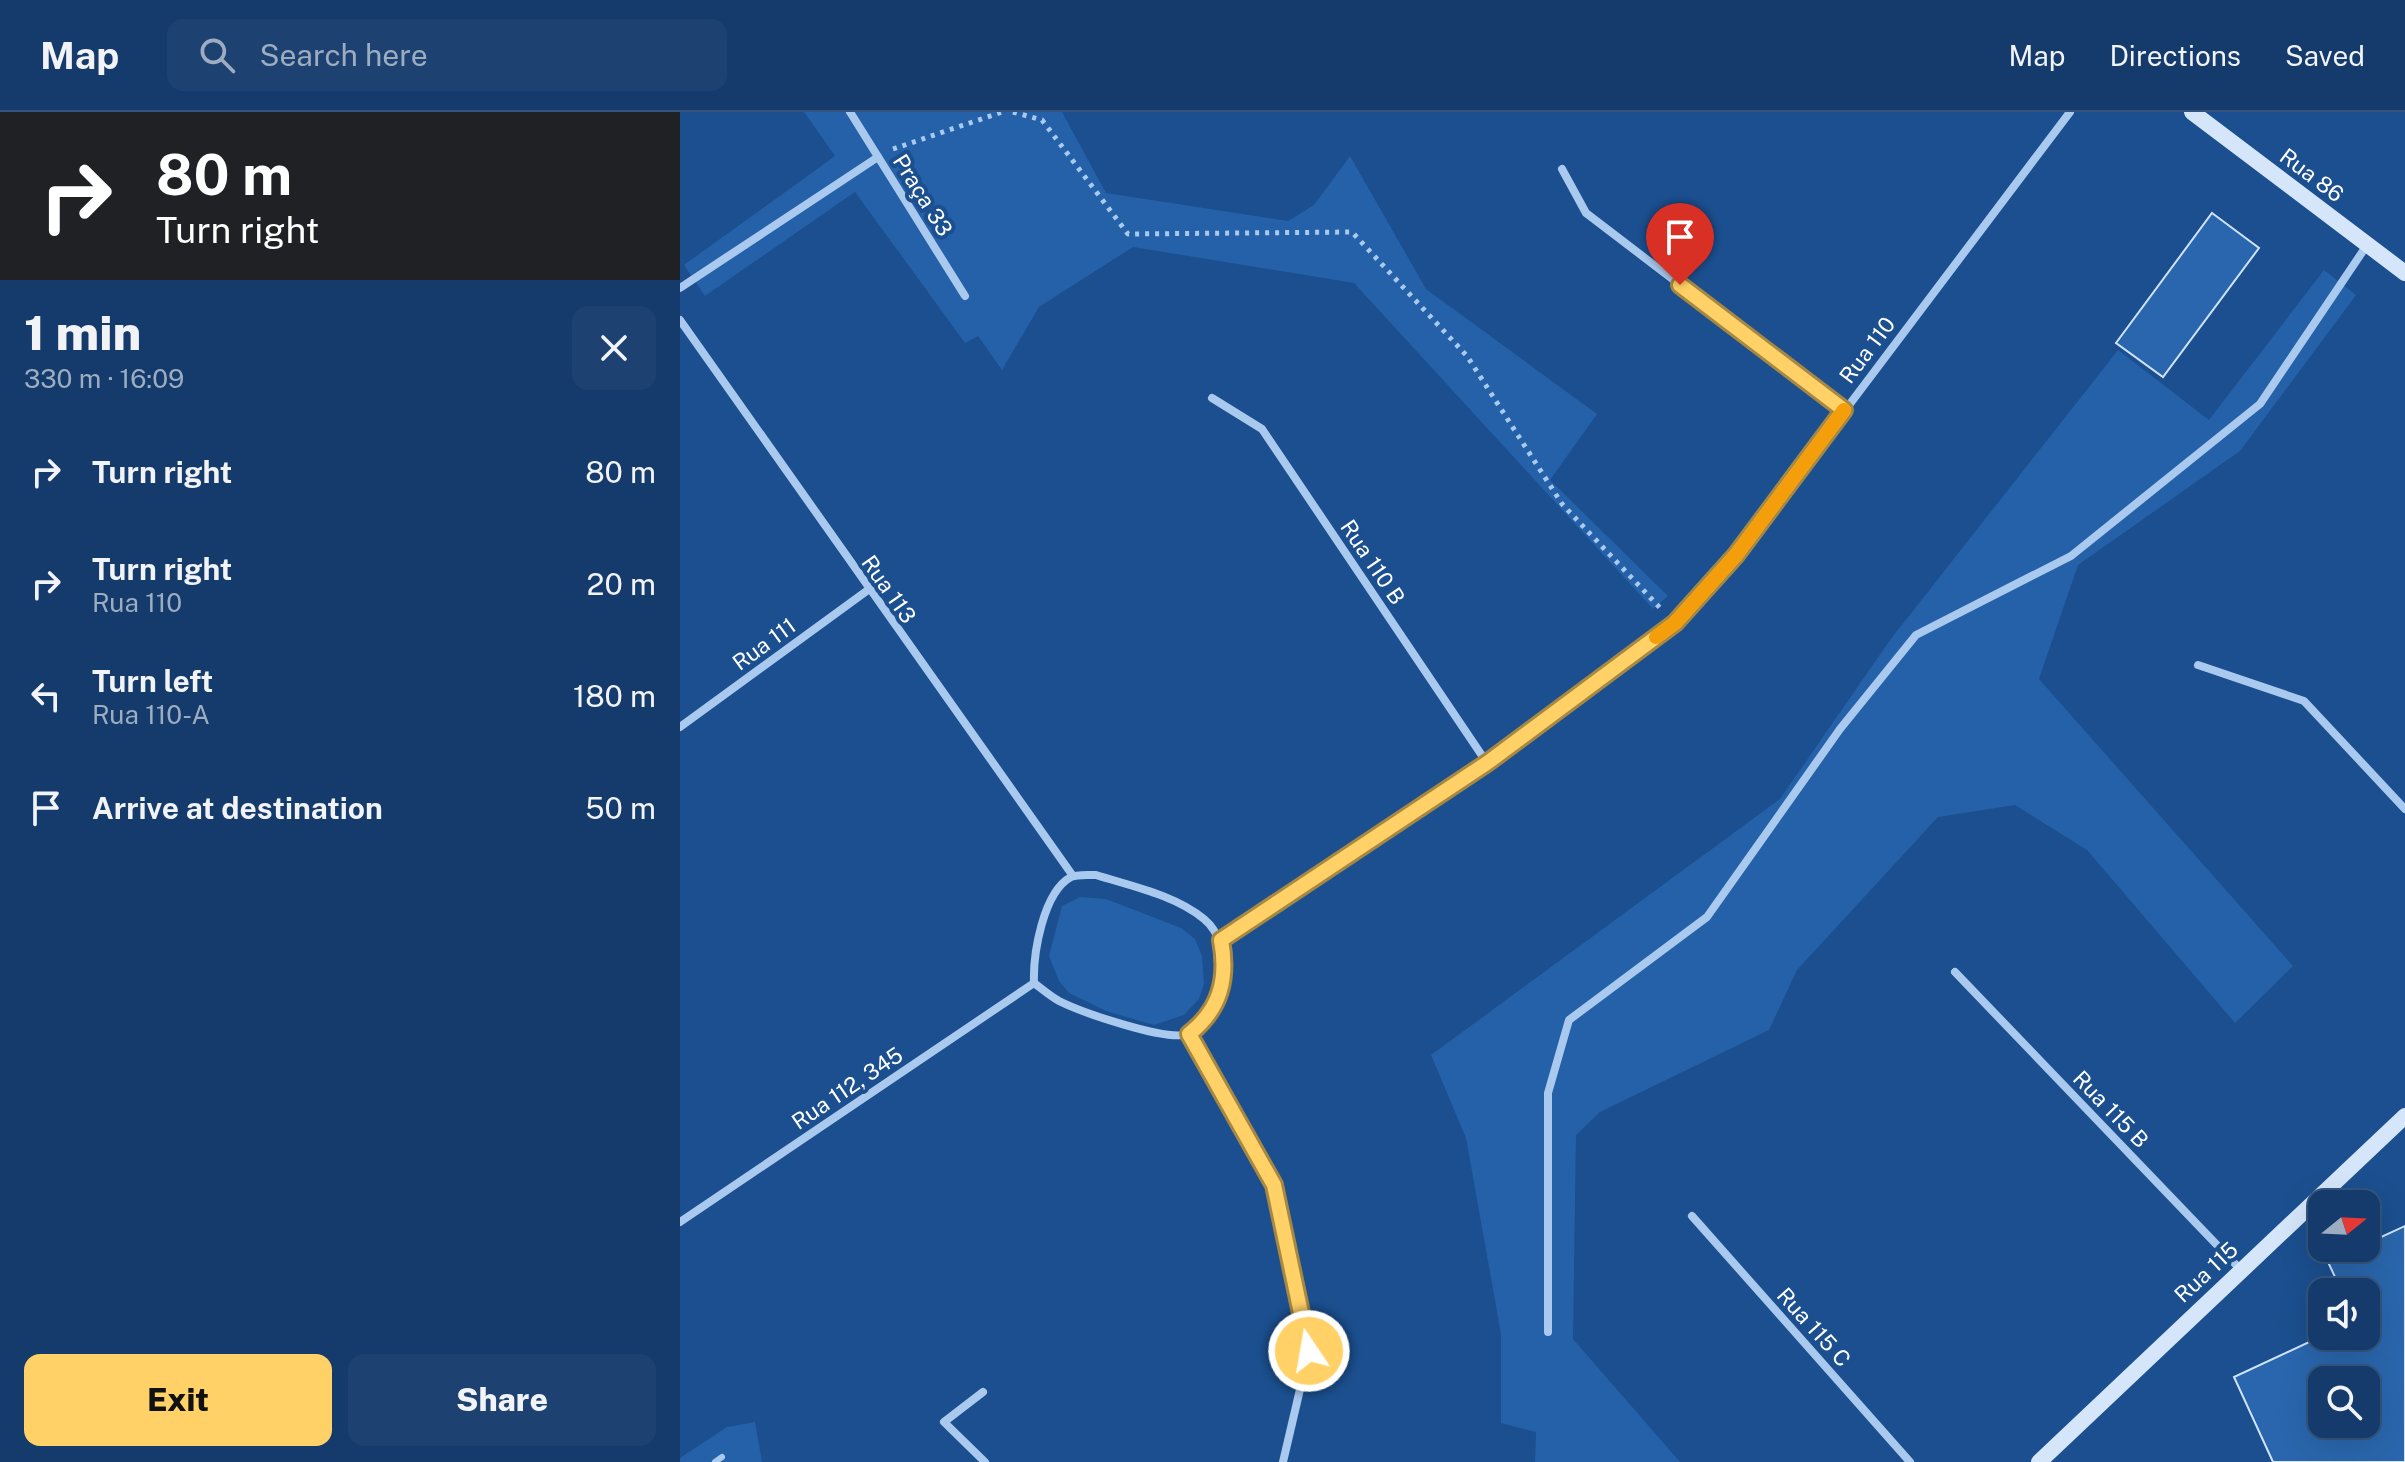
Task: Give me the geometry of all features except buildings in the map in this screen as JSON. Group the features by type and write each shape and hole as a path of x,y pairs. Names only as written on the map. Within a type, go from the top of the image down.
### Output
{"street":[{"name":"Praça 33","path":"850,112 965,296"},
{"name":"Rua 110","path":"1221,940 1487,763 1675,623 1736,555 2070,112"},
{"name":"Rua 86","path":"2192,112 2405,273"},
{"path":"680,288 878,157"},
{"path":"1562,169 1586,213 1844,410"},
{"path":"1548,1332 1548,1093 1569,1020 1707,917 1840,729 1916,635 2071,556 2260,404 2367,245"},
{"name":"Rua 113","path":"680,320 1073,876"},
{"name":"Rua 110 B","path":"1212,398 1262,429 1487,763"},
{"name":"Rua 111","path":"680,727 868,590"},
{"path":"2198,665 2304,701 2405,809"},
{"path":"1096,875 1167,899 1204,919 1221,940 1225,962 1222,994 1206,1021 1189,1034 1164,1037 1059,1001 1034,983 1033,956 1054,892 1073,876 1096,875"},
{"name":"Rua 115 B","path":"1955,972 2241,1270"},
{"name":"Rua 112, 345","path":"680,1222 1034,983"},
{"path":"1189,1034 1274,1185 1309,1351 1283,1462"},
{"name":"Rua 115","path":"2039,1462 2405,1116"},
{"name":"Rua 115 C","path":"1692,1216 1910,1462"},
{"path":"983,1392 944,1422 985,1462"}],"lane":[{"path":"715,1462 722,1457"}],"path":[{"path":"878,157 1002,112"},
{"path":"1013,112 1042,120 1128,234 1352,232 1467,356 1562,504 1675,623"}],"shaded area":[{"path":"804,112 1062,112 1106,193 1288,221 1314,205 1350,156 1426,289 1597,414 1550,480 1668,596 1653,609 1354,283 1133,247 1039,307 1002,370 978,336 965,343 855,192 705,296 684,265 835,156"},
{"path":"2324,270 2356,295 2240,451 2078,565 2039,679 2293,966 2235,1023 2087,850 2015,805 1938,817 1797,970 1769,1030 1600,1112 1576,1135 1573,1339 1680,1462 1535,1462 1536,1432 1501,1423 1501,1334 1466,1138 1431,1055 1780,799 1890,640 2118,350 2209,420"},
{"path":"1080,897 1106,899 1181,928 1195,939 1202,956 1204,984 1199,999 1184,1015 1154,1025 1106,1011 1069,993 1059,981 1049,956 1062,906"},
{"path":"755,1422 762,1462 680,1462 680,1458 727,1427"}],"slow traffic":[{"path":"1656,637 1675,623 1736,555 1844,410"}],"route":[{"path":"1309,1351 1274,1185 1189,1034 1206,1021 1222,994 1225,962 1221,940 1487,763 1675,623 1736,555 1844,410 1680,285"}]}
